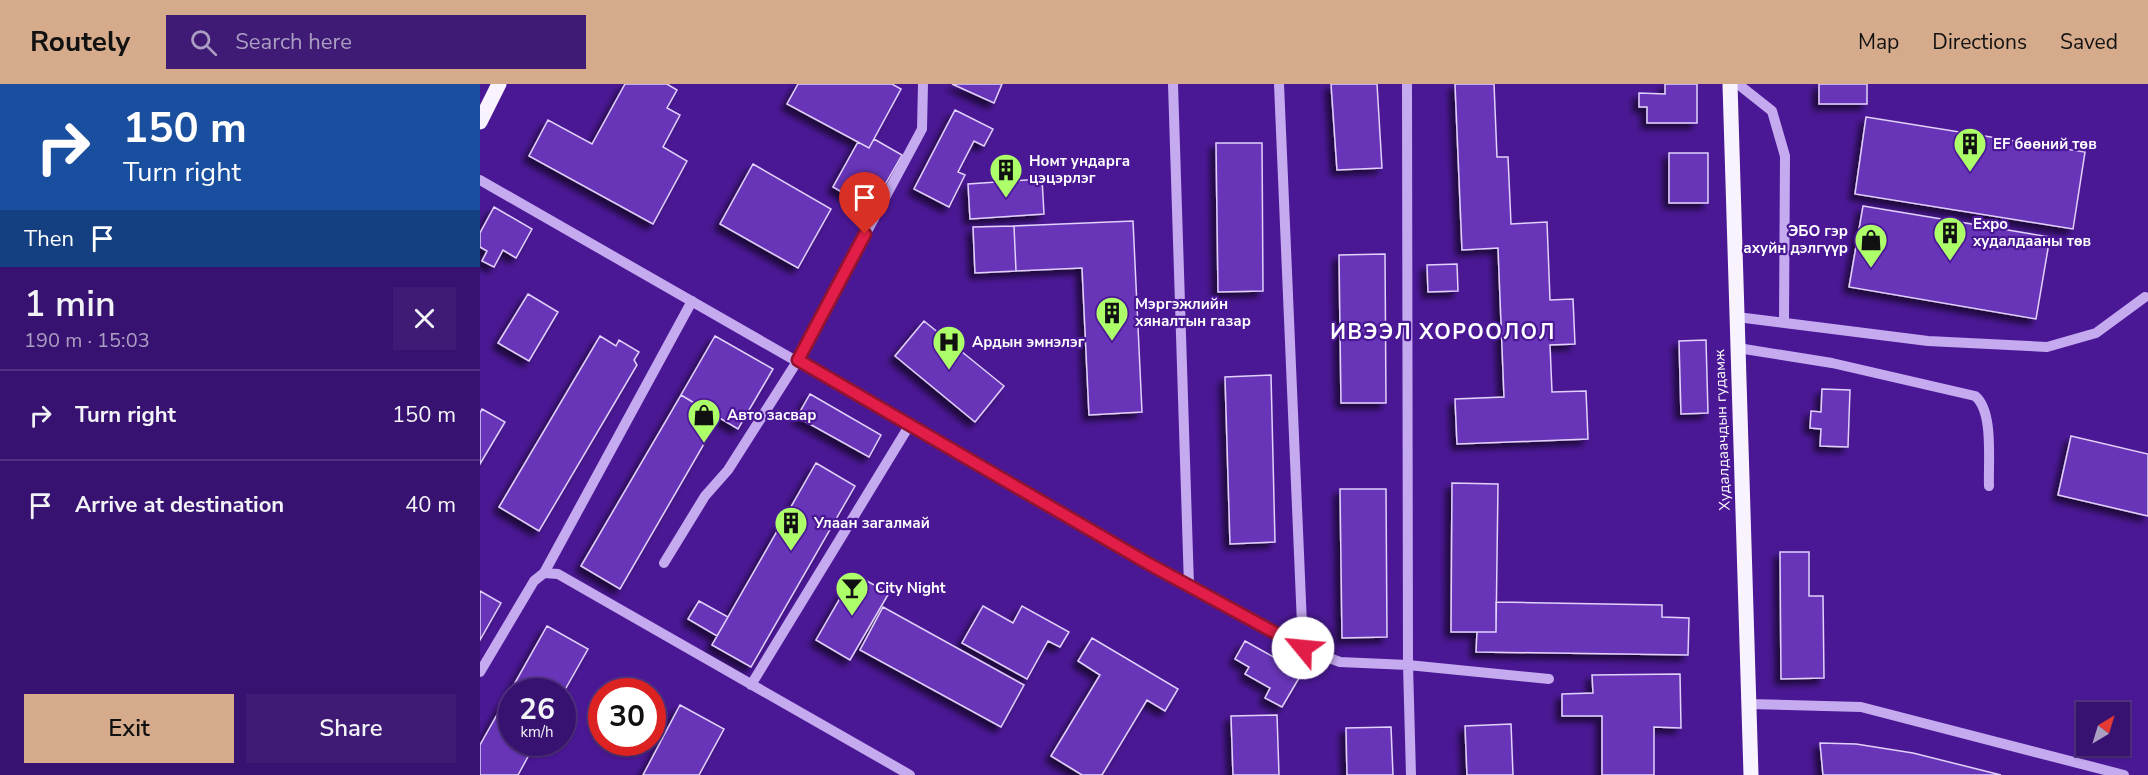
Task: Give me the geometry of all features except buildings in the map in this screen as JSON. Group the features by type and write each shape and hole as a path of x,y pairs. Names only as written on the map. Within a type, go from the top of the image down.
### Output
{"main road":[{"path":"480,122 499,84"},
{"name":"Худалдаачдын гудамж","path":"1730,84 1751,775"}],"street":[{"path":"664,563 705,496 728,470 798,360 922,129 923,84"},
{"path":"1173,84 1189,586"},
{"path":"1279,84 1303,648"},
{"path":"1407,84 1408,665 1412,775"},
{"path":"1738,84 1772,111 1785,156 1784,322"},
{"path":"480,180 798,360 1189,586 1303,648 1341,662 1408,665 1549,679"},
{"path":"1737,317 1928,341 2046,346 2096,333 2145,297"},
{"path":"480,672 534,581 544,573 692,301"},
{"path":"1738,348 1832,363 1975,396 1982,401 1987,413 1989,486"},
{"path":"751,685 909,426"},
{"path":"544,573 558,574 910,775"},
{"path":"1748,704 1861,707 2124,775"}],"place":[{"name":"EF бөөний төв","path":"1970,173"},
{"name":"Номт ундарга цэцэрлэг","path":"1006,199"},
{"name":"Expo худалдааны төв","path":"1950,262"},
{"name":"ЭБО гэр ахуйн дэлгүүр","path":"1871,269"},
{"name":"Мэргэжлийн хяналтын газар","path":"1112,342"},
{"name":"Ардын эмнэлэг","path":"949,371"},
{"name":"Авто засвар","path":"704,444"},
{"name":"Улаан загалмай","path":"791,552"},
{"name":"City Night","path":"852,617"}],"district":[{"name":"ИВЭЭЛ ХОРООЛОЛ","path":"1443,332"}],"route":[{"path":"865,234 798,360 1149,564 1303,648"}]}
